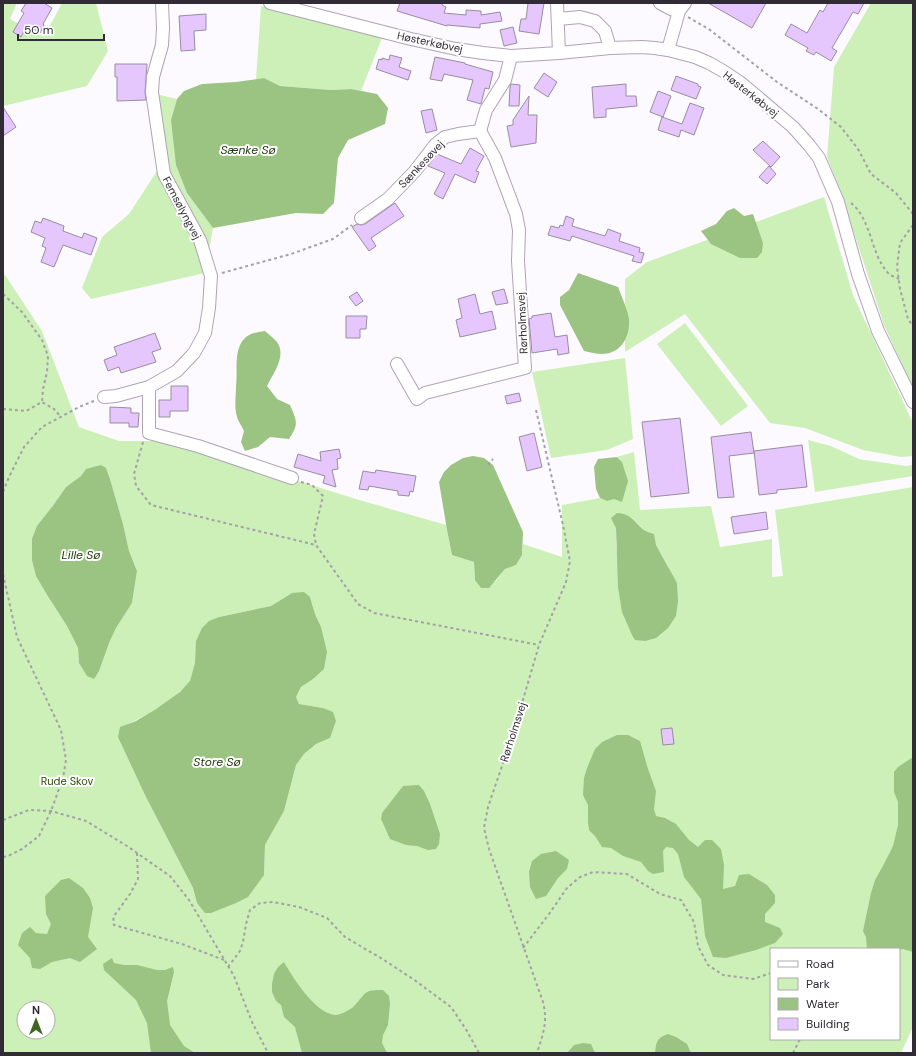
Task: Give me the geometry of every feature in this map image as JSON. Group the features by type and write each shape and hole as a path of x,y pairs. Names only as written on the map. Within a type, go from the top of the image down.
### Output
{"street":[{"name":"Femsølyngvej","path":"104,397 116,396 149,387 177,371 194,353 205,333 209,308 211,276 200,240 164,174 152,92 153,77 162,45 162,3"},
{"name":"Høsterkøbvej","path":"270,3 411,39 463,50 511,56 642,47 668,50 695,57 723,71 741,83 787,121 819,158 836,197 858,274 878,331 913,402"},
{"path":"557,3 559,53"},
{"path":"660,3 671,9 682,7 668,50"},
{"path":"558,19 580,17 595,21 605,31 610,48"},
{"path":"480,131 486,110 505,80 511,56"},
{"name":"Sænkesøvej","path":"361,218 388,199 415,171 435,145 445,137 480,131"},
{"name":"Rørholmsvej","path":"397,364 417,399 424,394 525,368 518,261 519,230 516,214 495,158 480,131"},
{"path":"149,387 149,433 198,446 292,478"}],"path":[{"path":"682,7 777,82 818,109 841,127 858,149 871,174 896,194 913,214"},
{"path":"836,197 852,203 856,208 862,217 880,261 889,274 899,279"},
{"path":"211,276 291,254 333,239 361,218"},
{"path":"913,225 900,243 897,267 900,289 908,319 913,326"},
{"path":"3,294 22,312 42,340 48,356 42,402"},
{"path":"3,491 8,477 24,447 42,427 79,407 104,397"},
{"path":"3,409 26,411 42,402"},
{"path":"42,402 54,409 61,417"},
{"name":"Rørholmsvej","path":"536,410 570,561 566,582 539,645 513,734 488,807 484,828 489,849 543,1002 545,1012 545,1028 537,1053"},
{"path":"149,433 145,435 134,474 136,486 151,505 316,545"},
{"path":"488,465 493,459"},
{"path":"292,478 312,485 323,496 314,534 316,545 358,604 374,613 539,645"},
{"path":"3,574 17,637 61,730 66,760 63,778 51,811 39,836 22,849 3,857"},
{"path":"3,820 29,810 51,811 86,822 127,846 170,876 188,900 234,976 252,1022 268,1053"},
{"path":"137,853 138,879 130,894 114,916 112,922 114,925 182,944 225,961"},
{"path":"523,948 567,888 580,877 593,872 627,874 660,894 681,900 694,922 698,946 708,965 723,975 753,979 770,973"},
{"path":"228,967 240,951 250,910 260,903 273,902 299,907 327,918 345,937 413,979 451,1007 480,1053"},
{"path":"794,1053 800,1040"}],"green space":[{"path":"3,3 17,3 10,19 44,37 62,3 96,3 108,51 87,86 3,106"},
{"path":"871,3 913,3 913,388 884,325 840,190 827,157 834,67"},
{"path":"261,6 382,38 361,91 351,89 331,90 280,86 264,78 256,79"},
{"path":"156,94 177,99 171,120 187,193 213,228 205,273 91,299 82,288 102,237 129,214 157,171 164,146"},
{"path":"824,197 853,295 913,423 913,456 901,457 863,450 805,428 770,423 685,314 625,352 625,279 647,262"},
{"name":"Rude Skov","path":"3,273 42,331 79,427 119,441 171,441 356,499 446,525 452,555 474,562 475,580 495,582 505,569 516,565 522,555 523,544 562,557 562,505 600,498 607,501 622,462 617,457 634,452 640,510 711,506 720,547 772,539 772,577 783,576 775,510 913,487 913,1027 901,1053 3,1053","holes":["106,468 129,551 137,571 132,603 116,628 109,643 79,663 78,648 67,626 49,598 52,507 66,487 81,476 86,469","632,518 645,531 653,534 656,545 669,568 618,562 616,528","292,593 310,597 321,627 313,679 301,687 296,697 299,704 323,708 330,738 316,744 304,754 296,765 284,811 265,845 264,875 197,903 193,888 146,797 121,727 135,721 155,709 175,696 187,685 192,677 195,667 196,641 219,617 271,606"]},
{"path":"685,323 748,406 721,426 657,344"},
{"path":"625,358 633,439 607,450 551,458 532,372"},
{"path":"808,440 831,446 859,459 906,466 913,465 913,476 815,492"}],"water":[{"name":"Sænke Sø","path":"264,78 280,86 331,90 351,89 377,94 388,108 385,124 348,140 338,158 334,203 323,214 296,213 213,228 187,193 176,165 171,120 177,99 184,91 202,84 236,82"},
{"path":"734,208 744,216 753,214 763,243 762,252 757,258 740,258 711,244 701,231 716,224 727,211"},
{"path":"578,273 618,287 629,319 629,329 626,338 617,350 602,354 584,351 560,305 560,297 569,290"},
{"path":"265,331 277,342 280,347 280,359 278,365 267,386 277,399 290,405 296,426 289,439 270,437 258,447 245,451 241,442 244,431 238,419 235,402 237,354 241,343 247,336"},
{"path":"473,456 484,458 493,465 523,532 522,555 516,565 505,569 489,588 481,588 475,580 474,562 452,555 439,482 444,472 451,465 463,458"},
{"path":"617,457 622,462 628,481 622,502 614,499 607,501 600,498 596,489 594,467 598,459"},
{"name":"Lille Sø","path":"101,465 106,468 110,479 129,551 137,571 132,603 116,628 99,671 94,679 87,676 79,663 78,648 67,626 36,576 32,560 32,539 37,526 66,487 81,476 86,469"},
{"path":"617,513 626,515 644,530 654,534 656,545 677,583 678,601 676,616 668,628 656,638 645,641 635,640 622,612 618,587 616,528 611,518"},
{"name":"Store Sø","path":"304,592 310,597 321,627 327,652 324,669 301,687 296,697 299,704 323,708 333,712 336,721 330,738 316,744 304,754 296,765 284,811 265,845 264,875 248,897 211,913 205,913 197,903 193,888 146,797 118,737 120,727 136,721 156,709 180,692 190,681 195,663 196,641 202,628 209,621 219,617 271,606 292,593"},
{"path":"617,735 628,735 640,741 656,791 654,809 656,816 665,818 676,824 689,840 698,847 705,840 712,840 721,849 724,865 723,889 735,886 739,875 749,874 767,885 775,895 775,903 765,914 765,922 780,928 783,934 775,943 726,958 713,957 705,936 701,899 684,877 678,854 673,848 666,847 663,851 664,872 653,874 648,871 641,862 623,856 611,848 602,847 589,830 588,805 583,795 584,778 595,749 602,742"},
{"path":"913,757 913,952 903,949 900,950 900,948 867,948 866,937 863,931 875,880 893,846 898,825 898,802 894,792 894,772 898,767"},
{"path":"419,785 424,791 430,804 440,834 439,844 436,849 428,850 417,846 406,845 390,839 381,819 382,813 403,786"},
{"path":"556,851 569,860 567,869 558,878 546,896 536,899 530,887 529,872 532,861 541,854"},
{"path":"69,878 83,888 90,898 93,908 88,937 97,949 80,962 70,958 52,962 40,969 32,968 30,958 18,945 22,933 30,927 36,933 47,934 51,924 46,914 45,896 61,880"},
{"path":"112,958 114,963 137,965 157,970 165,970 173,967 174,972 167,1001 170,1025 184,1046 195,1053 151,1053 147,1023 136,1000 104,970 103,964"},
{"path":"284,962 305,994 312,1002 327,1013 335,1015 342,1014 352,1008 367,992 373,990 383,990 389,996 390,1004 388,1025 383,1035 382,1043 386,1051 389,1053 302,1053 295,1027 284,1017 281,1005 276,1001 272,992 274,974 278,967"},
{"path":"668,1034 687,1044 691,1053 655,1053 658,1041 661,1037"},
{"path":"583,1043 591,1044 595,1053 567,1053 574,1045"}],"building":[{"path":"26,3 44,3 52,8 40,33 27,25 21,37 13,32 24,13 21,11"},
{"path":"400,3 442,3 442,5 446,7 444,13 466,15 466,10 481,11 481,15 500,12 502,21 480,24 480,28 447,26 397,11"},
{"path":"528,3 544,3 539,34 519,31 521,19 526,19"},
{"path":"708,3 766,3 752,28"},
{"path":"828,3 864,3 858,14 853,12 832,48 837,51 831,61 816,52 814,55 806,51 808,48 785,35 791,24 807,33 820,10 823,12"},
{"path":"206,14 206,30 194,31 195,50 181,51 179,16"},
{"path":"513,27 517,43 504,46 500,30"},
{"path":"390,55 402,58 399,67 411,71 408,80 376,69 379,59 382,60 382,58 389,60"},
{"path":"435,57 465,63 493,72 489,89 485,88 481,104 467,100 473,80 444,74 442,81 430,79"},
{"path":"115,64 147,64 145,92 146,100 117,101 117,77 115,77"},
{"path":"544,73 557,82 548,97 534,88"},
{"path":"676,76 698,84 698,86 701,87 696,99 671,90"},
{"path":"511,84 520,85 519,106 509,106"},
{"path":"626,84 626,96 636,96 637,106 606,109 606,117 594,118 592,87"},
{"path":"658,91 671,96 663,117 650,112"},
{"path":"529,96 528,115 537,115 536,143 511,147 507,126 513,125 513,120"},
{"path":"690,103 704,108 694,135 681,130 679,137 658,130 662,117 682,124"},
{"path":"3,107 16,127 3,136"},
{"path":"432,109 437,130 426,133 421,111"},
{"path":"763,141 780,157 771,167 753,150"},
{"path":"470,148 484,156 476,171 479,172 475,183 455,174 443,199 434,194 445,173 428,166 437,154 461,164"},
{"path":"769,166 776,174 767,184 759,177"},
{"path":"395,203 404,216 371,238 376,246 369,251 352,227 357,224 365,224"},
{"path":"566,216 574,219 572,226 605,236 608,229 621,234 619,241 640,248 639,252 644,253 641,263 632,261 634,256 572,236 570,241 548,235 551,226 559,228 560,225 563,226"},
{"path":"43,218 64,226 63,231 82,238 84,233 97,238 91,255 63,245 54,267 41,262 46,248 42,246 45,238 31,232 35,221 41,223"},
{"path":"504,289 508,303 496,305 492,292"},
{"path":"357,292 363,301 356,306 349,297"},
{"path":"475,294 480,314 492,311 496,329 460,337 456,320 462,318 458,299"},
{"path":"551,313 555,337 567,335 569,353 558,355 557,349 532,353 529,319 532,318 532,316"},
{"path":"346,316 367,316 366,329 360,329 360,338 346,338"},
{"path":"155,333 161,349 152,352 156,362 121,373 119,367 108,371 104,360 117,355 114,347"},
{"path":"171,386 188,386 188,411 170,411 170,417 159,417 159,400 171,400"},
{"path":"519,393 521,401 507,404 505,396"},
{"path":"110,407 131,408 131,413 139,413 138,427 129,427 129,423 110,423"},
{"path":"680,418 689,493 651,497 642,422"},
{"path":"751,432 754,453 729,456 734,497 718,498 711,437"},
{"path":"534,433 542,467 527,471 519,437"},
{"path":"802,445 807,487 777,490 777,493 759,495 754,451"},
{"path":"339,449 341,458 337,459 338,469 332,470 336,487 323,483 325,476 294,467 298,454 321,461 320,452"},
{"path":"376,470 416,476 413,492 410,491 409,496 398,495 398,491 369,486 368,490 359,489 363,471 375,473"},
{"path":"766,512 768,529 734,534 731,517"},
{"path":"672,728 674,744 663,745 661,729"}]}
